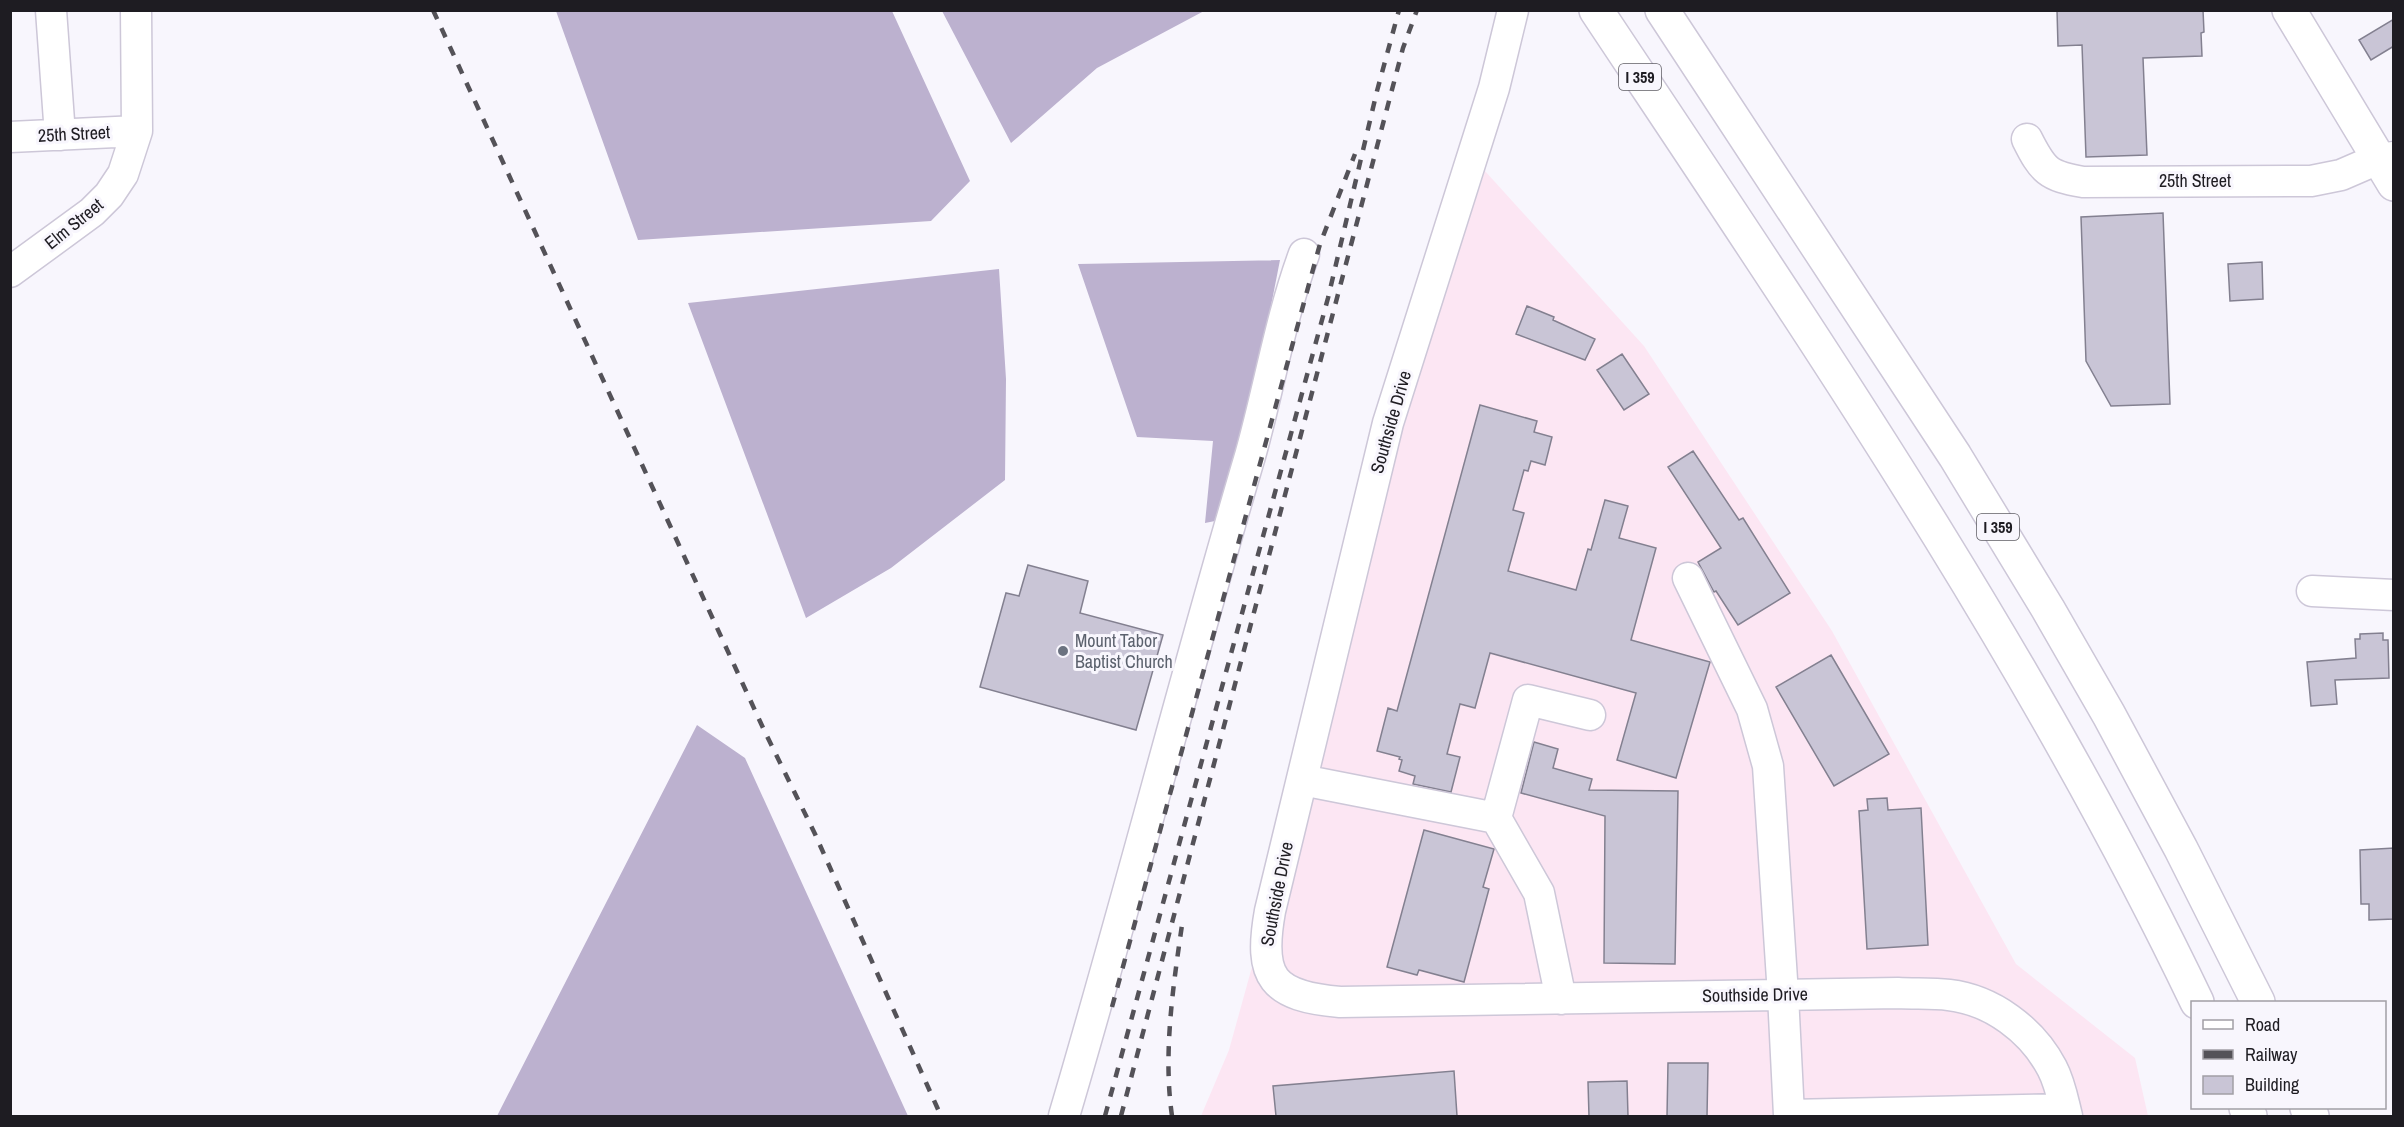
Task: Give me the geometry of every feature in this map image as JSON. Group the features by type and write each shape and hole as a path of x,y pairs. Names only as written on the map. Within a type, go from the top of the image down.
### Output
{"main road":[{"name":"I 359","path":"1596,10 1871,429 2004,644 2122,854 2196,1001"},
{"name":"I 359","path":"1662,10 1955,456 2048,609 2109,715 2181,849 2257,1001"},
{"path":"2289,10 2388,167"}],"street":[{"path":"51,10 60,135"},
{"name":"Elm Street","path":"10,272 73,228 109,195 123,174 137,131 136,10"},
{"name":"Southside Drive","path":"1514,10 1490,99 1388,423 1266,933 1265,954 1272,978 1291,993 1314,1000 1340,1002 1908,993 1950,995 1976,1001 2013,1023 2036,1045 2052,1068 2066,1113"},
{"name":"25th Street","path":"10,137 137,131"},
{"name":"25th Street","path":"2027,139 2038,162 2058,178 2083,182 2311,181 2388,167"},
{"path":"1064,1116 1118,933 1304,254"},
{"path":"1688,578 1752,709 1768,766 1789,1115 2066,1113"},
{"path":"2312,591 2394,595"},
{"path":"1561,999 1539,893 1496,818 1528,700 1590,715"},
{"path":"1302,780 1496,818"},
{"path":"1074,1116 1095,1064 1112,1007"}],"shaded area":[{"path":"556,11 892,11 970,181 931,221 638,240"},
{"path":"942,11 1204,11 1097,68 1011,143"},
{"path":"1485,171 1644,346 1832,631 2016,964 2135,1058 2148,1116 1201,1116 1229,1050 1403,422"},
{"path":"1280,260 1260,362 1220,520 1205,523 1213,441 1137,437 1078,264"},
{"path":"999,269 1006,379 1005,480 891,568 806,618 688,303"},
{"path":"697,725 745,758 908,1116 497,1116"}],"building":[{"path":"2057,10 2203,10 2202,56 2143,58 2147,155 2086,157 2082,45 2058,46"},
{"path":"2394,19 2394,46 2371,60 2359,40"},
{"path":"2163,213 2170,404 2111,406 2086,361 2081,217"},
{"path":"2262,262 2263,299 2230,301 2228,264"},
{"path":"1527,306 1554,317 1553,320 1595,339 1585,360 1516,334"},
{"path":"1622,354 1649,394 1624,410 1597,370"},
{"path":"1480,405 1537,421 1534,432 1552,437 1545,465 1531,461 1528,471 1524,470 1513,510 1524,513 1508,571 1576,590 1588,549 1591,550 1605,500 1628,506 1619,538 1656,548 1631,640 1710,662 1676,778 1617,760 1636,693 1490,653 1475,708 1460,704 1447,754 1460,757 1451,792 1413,784 1415,776 1399,771 1402,760 1399,759 1400,757 1377,751 1388,708 1397,711"},
{"path":"1693,451 1739,520 1743,518 1790,593 1738,625 1716,591 1714,592 1698,562 1721,548 1668,467"},
{"path":"1028,565 1088,581 1080,613 1163,635 1136,730 980,687 1006,593 1019,596"},
{"path":"2383,633 2383,640 2388,640 2389,678 2335,680 2337,704 2311,706 2307,662 2356,658 2355,639 2360,639 2360,634"},
{"path":"1831,655 1889,754 1834,786 1776,687"},
{"path":"1534,742 1558,749 1553,768 1592,779 1589,790 1678,791 1675,964 1604,963 1605,816 1521,793"},
{"path":"1887,798 1888,810 1921,808 1928,945 1867,949 1859,811 1868,810 1867,799"},
{"path":"1424,830 1494,849 1483,887 1489,889 1464,982 1419,970 1417,975 1387,967"},
{"path":"2394,848 2394,919 2369,920 2369,904 2361,904 2360,850"},
{"path":"1668,1063 1708,1063 1707,1116 1667,1116"},
{"path":"1454,1071 1457,1116 1276,1116 1273,1086"},
{"path":"1627,1081 1628,1116 1589,1116 1588,1082"}],"railway":[{"path":"433,10 764,730 815,834 941,1116"},
{"path":"1105,1116 1328,298 1377,91 1399,10"},
{"path":"1121,1116 1403,48 1417,10"},
{"path":"1112,1007 1320,244 1355,154"},
{"path":"1172,1116 1169,1093 1169,1045 1182,925"}],"place":[{"name":"Mount Tabor Baptist Church","path":"1063,651"}]}
